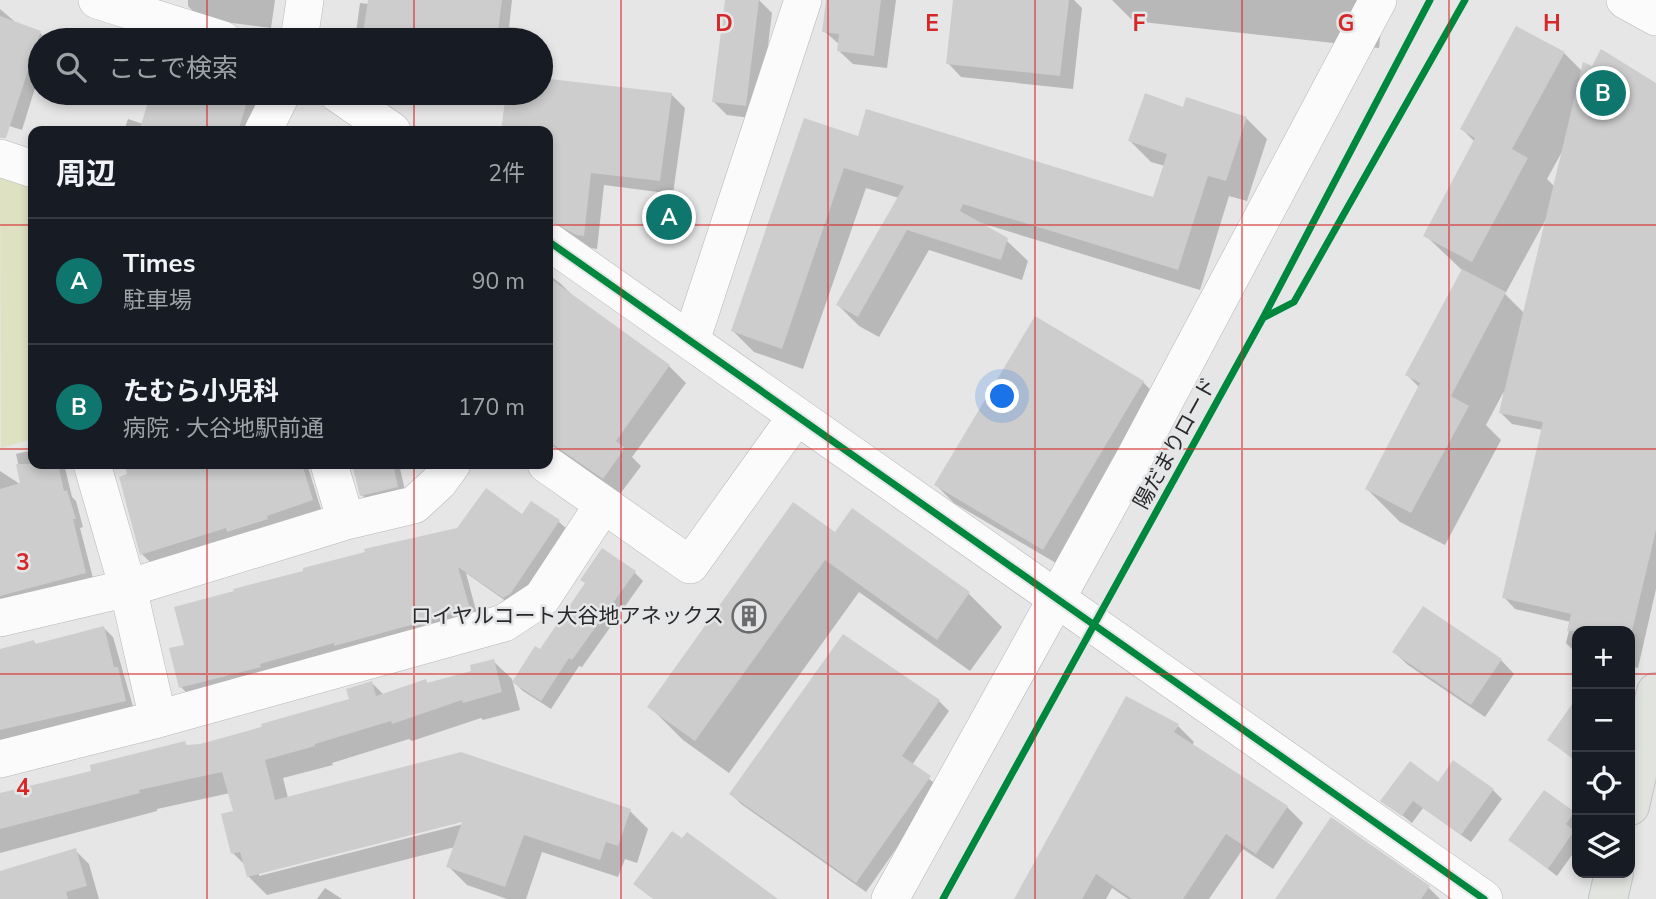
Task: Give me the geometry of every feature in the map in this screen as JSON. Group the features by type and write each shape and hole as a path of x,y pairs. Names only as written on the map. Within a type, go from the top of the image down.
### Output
{"main road":[{"path":"1635,784 1656,692"},
{"path":"1608,899 1613,878"}],"street":[{"path":"97,0 169,11 201,28"},
{"path":"301,28 305,0"},
{"path":"691,341 803,0"},
{"path":"890,899 1067,606 1149,432 1378,0"},
{"path":"1625,0 1656,17"},
{"path":"266,126 276,105"},
{"path":"354,105 385,126"},
{"path":"0,158 28,167"},
{"path":"553,244 1484,899"},
{"path":"553,469 690,565 796,417"},
{"path":"93,469 128,588 158,719"},
{"path":"330,469 346,521"},
{"path":"0,618 128,588 346,521 414,505 439,482 448,469"},
{"path":"0,759 158,719 504,623 542,598 603,505"}],"green space":[{"path":"0,178 28,187 28,440 1,448"}],"building":[{"path":"368,0 502,0 498,28 364,28"},
{"path":"725,0 759,0 746,106 712,102"},
{"path":"826,0 881,0 874,56 837,51 839,34 822,32"},
{"path":"953,0 1069,0 1060,76 946,64"},
{"path":"0,16 33,28 28,28 28,71 6,138 0,138"},
{"path":"1516,26 1565,52 1512,149 1528,158 1472,262 1423,236 1475,138 1460,129"},
{"path":"1601,49 1656,83 1656,530 1633,626 1572,626 1572,631 1567,631 1571,614 1502,598 1543,422 1499,413 1583,62 1592,66"},
{"path":"553,79 672,93 660,181 591,173 584,236 576,235 553,222 553,126 502,126 504,105 553,105"},
{"path":"1145,93 1183,107 1186,97 1247,117 1226,181 1208,176 1178,270 963,204 960,211 1008,238 1001,260 907,230 858,317 836,305 904,186 844,168 782,349 731,331 804,118 858,136 866,109 1153,197 1167,154 1128,141"},
{"path":"147,105 246,105 240,126 141,126"},
{"path":"1462,269 1506,292 1451,396 1469,406 1411,513 1365,489 1420,383 1405,375"},
{"path":"553,281 670,365 616,441 625,448 603,479 553,444"},
{"path":"1035,316 1144,381 1043,550 934,485"},
{"path":"16,464 28,464 28,469 59,469 64,491 67,490 76,519 73,519 86,573 0,596 0,489 20,483"},
{"path":"126,469 304,469 313,500 267,516 268,519 227,532 226,528 140,555 119,477 127,474"},
{"path":"353,469 394,469 398,487 360,496"},
{"path":"486,488 522,514 531,501 560,520 511,593 503,598 458,567 470,609 334,646 334,643 260,664 261,667 179,688 169,648 184,645 174,607 303,571 303,568 365,552 364,549 457,528"},
{"name":"ロイヤルコート大谷地アネックス","path":"793,502 835,532 852,508 970,592 937,640 825,560 695,741 647,707"},
{"path":"602,548 636,571 572,660 569,658 541,701 512,682 535,646 540,649 585,583 580,580"},
{"path":"1423,606 1502,659 1471,705 1392,652"},
{"path":"104,626 126,701 0,730 0,649 34,640 35,644"},
{"path":"843,634 940,700 902,756 931,776 856,883 729,794"},
{"path":"494,659 502,692 463,703 462,700 392,724 391,721 265,760 275,800 461,752 631,809 618,846 606,842 600,860 524,835 505,887 446,867 462,822 247,877 240,852 231,854 221,814 233,811 222,772 139,790 140,793 0,829 0,793 91,771 90,765 185,741 186,745 200,744 262,727 261,724 349,699 346,689 372,681 376,696 426,679 427,683 471,671 470,665"},
{"path":"1126,696 1179,724 1174,732 1288,806 1256,854 1226,834 1183,899 1132,899 1096,874 1082,899 1014,899"},
{"path":"1572,704 1572,758 1547,740"},
{"path":"1453,760 1494,789 1461,835 1413,801 1402,816 1380,801 1410,761 1438,782"},
{"path":"1544,790 1572,810 1572,816 1566,824 1572,829 1572,834 1548,869 1508,840"},
{"path":"1331,817 1430,886 1421,899 1275,899"},
{"path":"672,831 682,838 687,832 778,899 653,899 633,884"},
{"path":"76,848 87,886 66,892 68,899 0,899 0,871"}],"cycle path":[{"name":"陽だまりロード","path":"943,899 1263,318 1430,0"},
{"path":"1263,318 1294,302 1465,0"},
{"path":"553,245 1484,899"}],"place":[{"name":"たむら小児科","path":"1603,93"},
{"name":"Times","path":"669,217"},
{"name":"ロイヤルコート大谷地アネックス","path":"749,616"}]}
